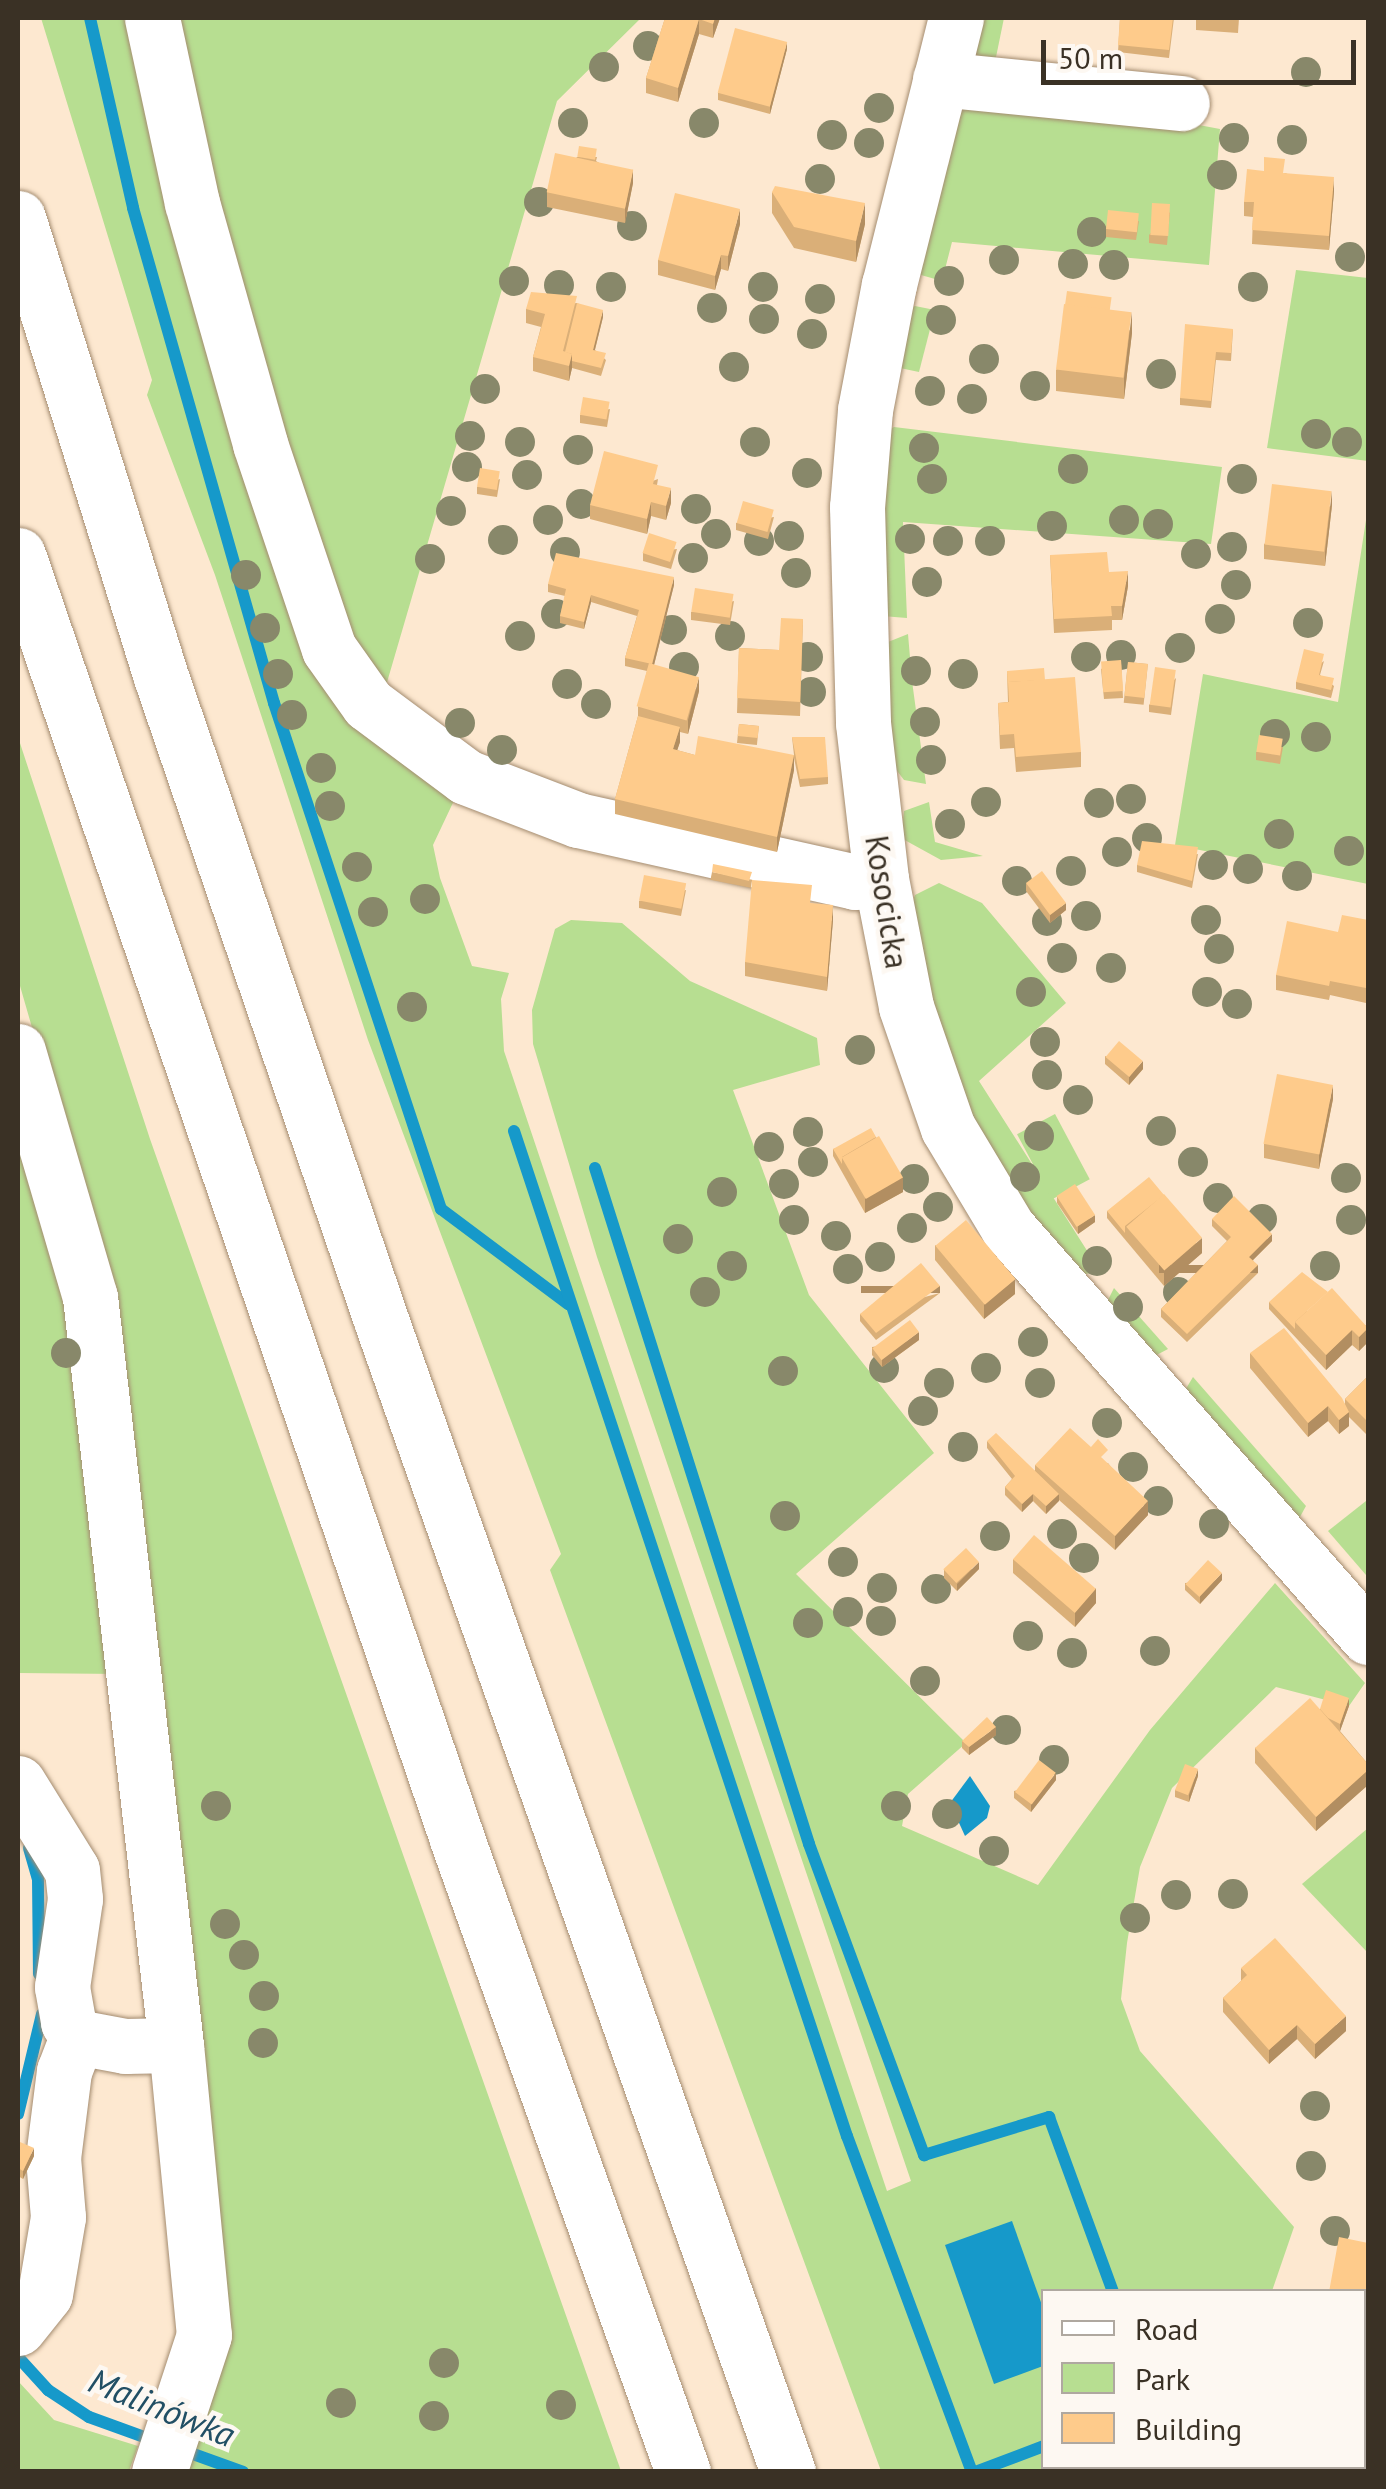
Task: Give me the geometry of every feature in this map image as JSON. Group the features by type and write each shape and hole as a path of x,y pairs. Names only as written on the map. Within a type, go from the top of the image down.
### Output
{"main road":[{"path":"152,18 192,203 260,444 329,649 368,704 466,777 578,820 855,882 880,879"},
{"name":"Kosocicka","path":"956,18 864,410 856,506 855,623 880,879 919,1060 984,1192 1077,1313 1368,1637"},
{"path":"940,79 1182,103"},
{"path":"18,218 162,677 382,1324 788,2472"},
{"path":"18,555 457,1838 683,2472"},
{"path":"18,1051 90,1297 176,2045 204,2336 159,2472"},
{"path":"18,1782 72,1870 75,1899 62,1987 77,2037 64,2071 53,2158 58,2217 45,2294 18,2328"},
{"path":"77,2037 126,2046 176,2045"}],"green space":[{"path":"41,18 128,18 274,555 459,790 433,845 440,878 472,966 509,973 501,999 504,1051 887,2191 911,2181 597,1257 533,1044 532,1010 555,929 571,920 622,923 690,981 817,1038 820,1065 733,1090 809,1295 934,1453 796,1574 966,1743 908,1794 902,1826 1038,1885 1150,1730 1275,1583 1365,1683 1349,1706 1276,1687 1172,1788 1140,1867 1127,1943 1121,1999 1140,2051 1294,2227 1273,2289 1041,2289 1041,2469 1344,2471 881,2471 550,1570 561,1554 368,1040 215,575 147,395 152,380"},
{"path":"176,18 641,18 557,101 383,696 352,642 300,490 213,200"},
{"path":"974,18 1004,18 995,62 972,57"},
{"path":"962,108 1167,119 1220,129 1209,265 952,242 942,281 914,273 950,123"},
{"path":"1296,270 1368,278 1368,461 1267,448"},
{"path":"915,306 935,310 919,372 895,367 907,309"},
{"path":"894,427 1222,467 1211,544 903,522 907,618 882,616 885,432"},
{"path":"1368,507 1368,884 1175,845 1203,674 1338,702"},
{"path":"908,634 926,784 904,780 891,763 888,642"},
{"path":"18,737 150,1139 621,2471 178,2471 202,2406 114,1311 18,979"},
{"path":"929,802 935,842 983,856 941,860 901,838 904,811"},
{"path":"939,883 982,903 1066,1003 979,1081 1100,1271 1076,1276 979,1145 946,1068 911,906 915,895"},
{"path":"18,1106 53,1214 120,1674 18,1673"},
{"path":"1055,1114 1090,1179 1052,1200 1017,1134"},
{"path":"1114,1288 1168,1349 1149,1359 1104,1308"},
{"path":"1193,1377 1306,1506 1296,1524 1181,1397"},
{"path":"1366,1501 1368,1504 1366,1575 1328,1531"},
{"path":"1368,1828 1368,1953 1302,1884"},
{"path":"18,2381 54,2420 138,2446 129,2471 18,2471"}],"water":[{"path":"970,1776 990,1806 987,1818 965,1836 950,1803"},
{"path":"1012,2221 1041,2302 1041,2367 994,2384 945,2245"}],"building":[{"path":"665,18 715,18 713,24 699,19 678,88 646,78"},
{"path":"1120,18 1173,18 1169,50 1118,45"},
{"path":"735,28 787,42 770,107 718,93"},
{"path":"579,146 597,149 595,160 577,157"},
{"path":"555,153 633,170 625,209 547,192"},
{"path":"1264,157 1285,159 1283,173 1334,177 1329,236 1252,230 1254,202 1244,202 1247,169 1264,171"},
{"path":"775,186 865,203 856,241 794,227 772,192"},
{"path":"675,193 740,209 728,256 721,255 715,276 658,260"},
{"path":"1152,203 1170,204 1168,236 1150,235"},
{"path":"1108,210 1139,213 1137,232 1106,229"},
{"path":"1067,291 1112,297 1110,311 1065,305"},
{"path":"531,292 577,296 563,351 572,354 569,366 533,357 545,314 526,309"},
{"path":"577,303 603,310 593,350 606,353 601,368 572,361 572,354 565,352"},
{"path":"1064,304 1131,312 1123,378 1056,370"},
{"path":"1185,324 1233,329 1231,353 1216,352 1211,401 1180,398"},
{"path":"583,397 610,402 606,419 580,415"},
{"path":"604,451 658,465 653,484 671,488 666,506 651,502 647,519 590,505"},
{"path":"480,468 500,471 497,490 477,487"},
{"path":"1272,484 1332,491 1324,552 1265,545"},
{"path":"743,501 774,510 767,532 737,523"},
{"path":"649,533 677,542 670,562 643,553"},
{"path":"1107,552 1109,572 1128,571 1122,606 1111,606 1112,616 1054,619 1050,555"},
{"path":"556,553 674,577 652,664 625,658 639,610 591,595 584,622 560,616 566,589 548,584"},
{"path":"695,588 734,594 730,618 691,612"},
{"path":"781,618 803,619 800,702 737,698 739,648 779,650"},
{"path":"1304,649 1324,654 1319,675 1334,678 1331,690 1296,682"},
{"path":"1121,660 1123,691 1103,692 1101,661"},
{"path":"1128,662 1148,664 1144,698 1124,696"},
{"path":"649,663 699,677 687,721 637,706"},
{"path":"1155,667 1176,670 1171,708 1150,705"},
{"path":"1044,668 1045,680 1008,682 1008,690 1007,671"},
{"path":"1075,677 1081,752 1016,757 1014,734 1000,735 998,703 1009,702 1008,682"},
{"path":"638,716 680,727 673,749 695,755 698,736 794,755 777,837 615,799"},
{"path":"739,724 759,726 758,738 738,736"},
{"path":"1259,735 1283,739 1280,756 1256,752"},
{"path":"792,737 825,737 828,777 800,779"},
{"path":"1142,841 1198,847 1192,881 1137,865"},
{"path":"713,864 752,872 749,881 712,872"},
{"path":"1042,871 1066,903 1050,915 1026,883"},
{"path":"644,875 686,883 681,909 639,901"},
{"path":"752,880 812,885 810,903 833,905 827,977 745,962"},
{"path":"1342,915 1368,920 1366,988 1330,981 1329,986 1276,975 1287,921 1338,932"},
{"path":"1119,1041 1143,1061 1129,1077 1106,1057"},
{"path":"1277,1074 1333,1085 1319,1155 1263,1144"},
{"path":"871,1128 876,1137 842,1157 842,1164 833,1149"},
{"path":"879,1136 903,1178 866,1199 842,1158"},
{"path":"1149,1177 1164,1195 1125,1226 1125,1233 1107,1211"},
{"path":"1075,1184 1095,1215 1077,1227 1057,1196"},
{"path":"1164,1194 1202,1238 1164,1271 1126,1227"},
{"path":"1234,1196 1272,1234 1249,1257 1258,1265 1187,1334 1161,1309 1231,1237 1212,1219"},
{"path":"966,1220 1015,1279 985,1305 935,1246"},
{"path":"921,1263 940,1286 876,1333 860,1314"},
{"path":"1302,1272 1328,1292 1295,1322 1295,1329 1269,1302"},
{"path":"1332,1288 1368,1328 1359,1337 1352,1330 1326,1355 1295,1322"},
{"path":"910,1320 919,1332 881,1360 872,1348"},
{"path":"1284,1328 1342,1398 1349,1412 1339,1420 1328,1406 1308,1423 1250,1353"},
{"path":"1368,1376 1368,1422 1345,1399"},
{"path":"1070,1428 1091,1447 1098,1439 1108,1450 1101,1457 1148,1501 1115,1536 1035,1465"},
{"path":"996,1433 1059,1494 1046,1506 1033,1494 1022,1504 1005,1487 1015,1476 987,1441"},
{"path":"1034,1535 1096,1589 1075,1613 1013,1559"},
{"path":"966,1548 979,1562 956,1583 943,1569"},
{"path":"1208,1560 1222,1573 1199,1597 1185,1584"},
{"path":"1326,1690 1349,1698 1340,1724 1320,1709"},
{"path":"1310,1698 1368,1764 1368,1770 1316,1817 1255,1748"},
{"path":"987,1717 996,1727 969,1747 962,1741"},
{"path":"1039,1760 1056,1773 1032,1805 1015,1792"},
{"path":"1185,1764 1198,1769 1188,1795 1175,1790"},
{"path":"1275,1938 1346,2016 1315,2044 1297,2025 1269,2050 1223,1998 1247,1975 1241,1968"},
{"path":"20,2142 34,2148 23,2171 18,2168"},
{"path":"1339,2237 1368,2243 1366,2344 1366,2289 1330,2289"},
{"path":"1368,2338 1368,2377 1366,2376"}],"waterway":[{"path":"90,18 133,208 274,703 441,1209 568,1304"},
{"path":"514,1131 847,2136 972,2472"},
{"path":"595,1168 809,1844 924,2155 1049,2117 1112,2289"},
{"path":"29,1848 38,1879 39,1974"},
{"path":"18,2114 42,2014"},
{"name":"Malinówka","path":"18,2357 48,2390 89,2417 158,2442"},
{"path":"975,2472 1041,2447"},
{"name":"Malinówka","path":"182,2450 243,2472"}]}
